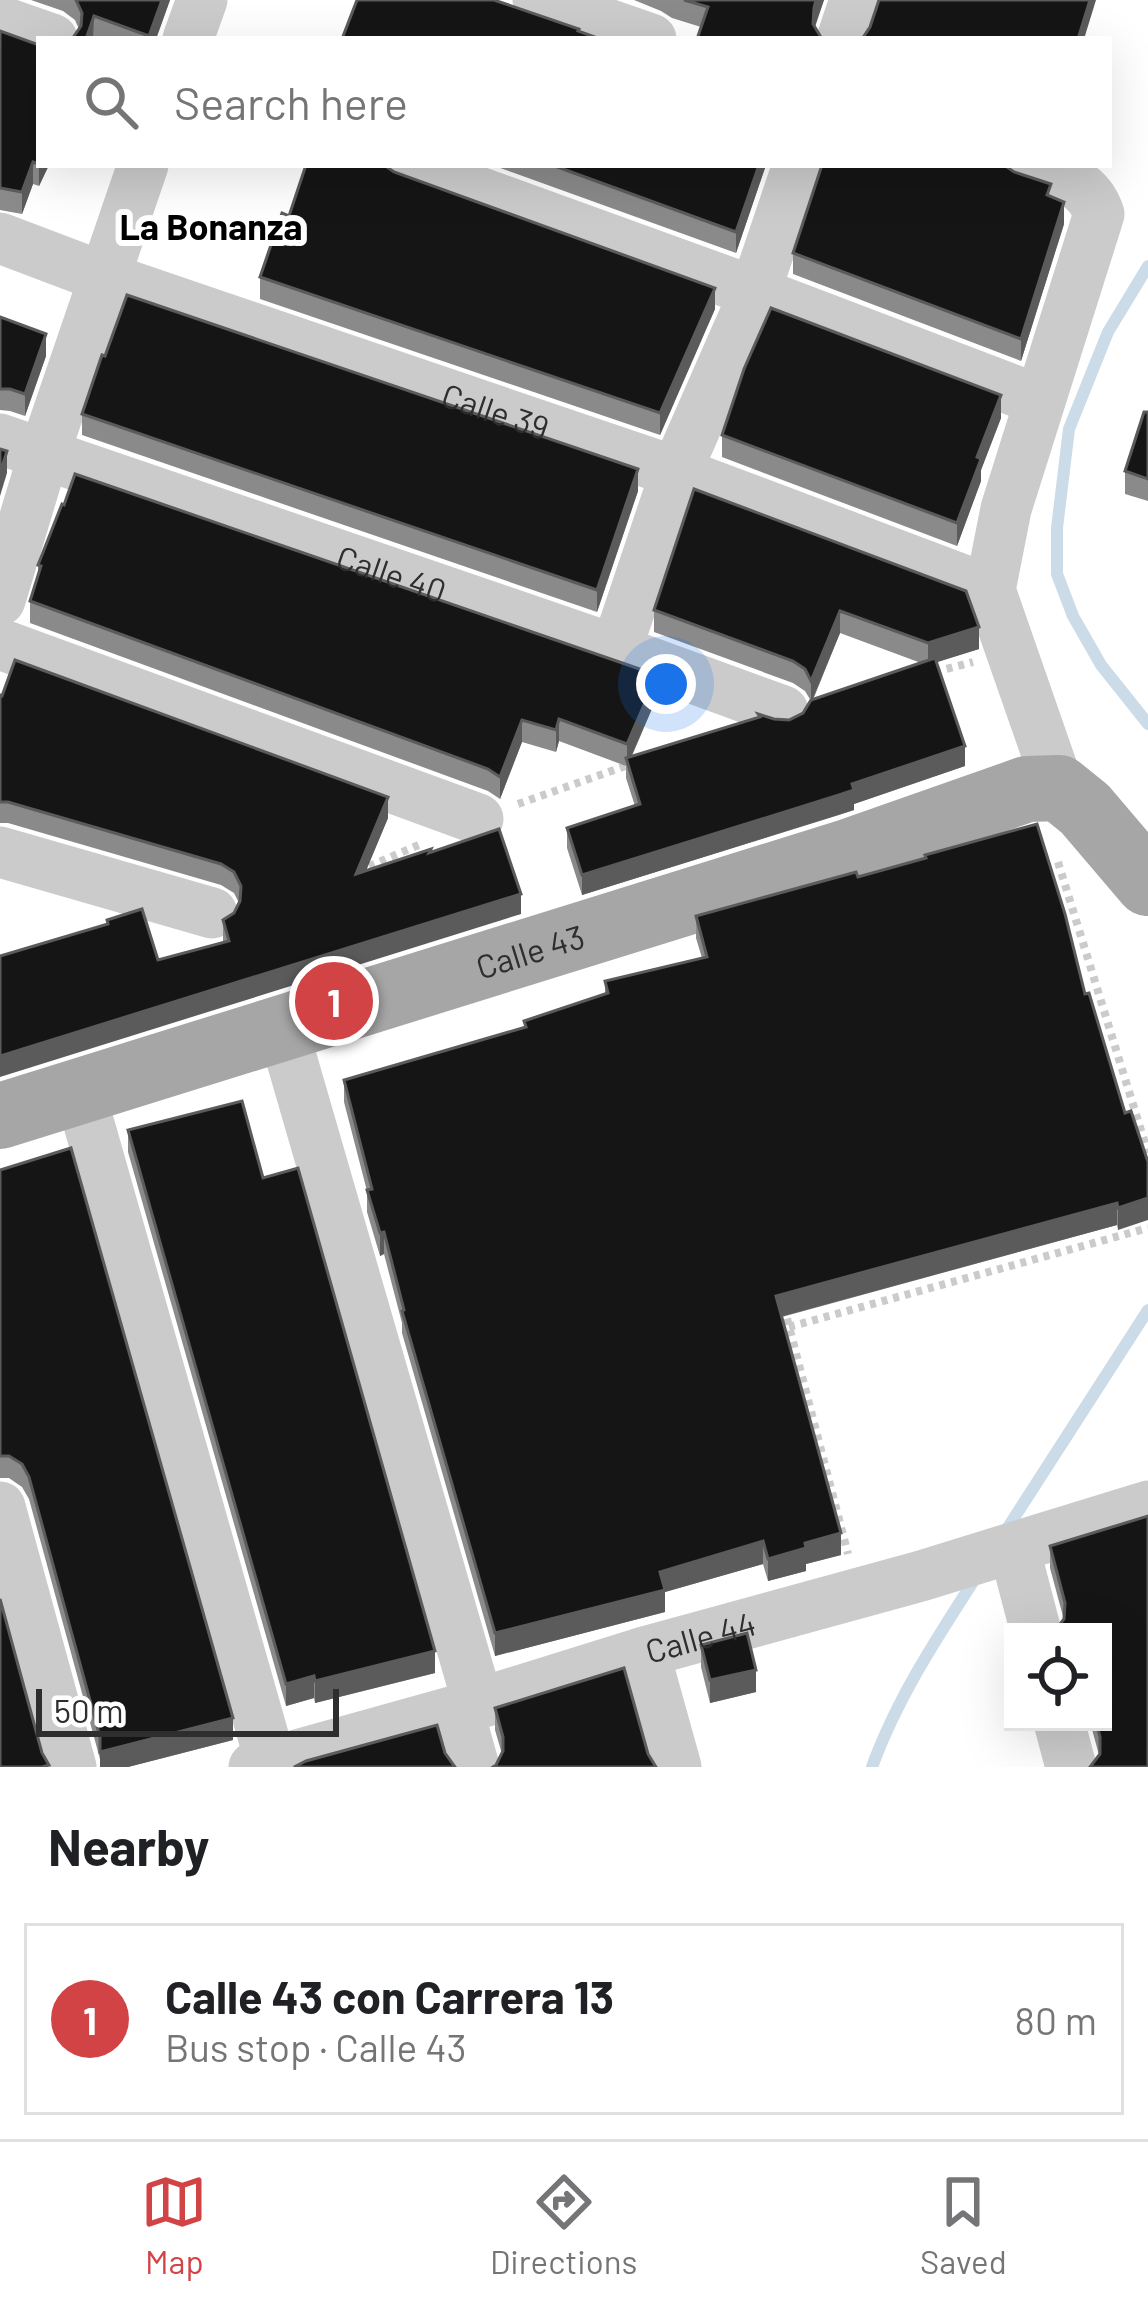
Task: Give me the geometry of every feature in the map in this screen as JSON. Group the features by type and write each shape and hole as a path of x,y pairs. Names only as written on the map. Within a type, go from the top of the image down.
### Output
{"main road":[{"name":"Calle 43","path":"0,1115 807,865 1028,789 1047,789"},
{"path":"1047,789 1085,809 1148,883"}],"street":[{"path":"189,36 202,0"},
{"path":"538,0 642,36"},
{"path":"843,36 855,0"},
{"path":"0,21 43,36"},
{"path":"0,600 22,447 104,277 141,168"},
{"path":"412,168 1039,400"},
{"path":"616,650 676,472 755,292 797,168"},
{"path":"1032,168 1075,182 1093,197 1099,214 1006,509 990,590 1047,789"},
{"name":"Calle 39","path":"0,238 676,472 990,590"},
{"name":"Calle 40","path":"22,447 783,711"},
{"path":"0,644 478,819"},
{"path":"0,852 212,913"},
{"path":"282,1026 468,1706 474,1767"},
{"path":"79,1089 266,1765"},
{"name":"Calle 44","path":"266,1765 1148,1506"},
{"path":"0,1507 71,1767"},
{"path":"1014,1548 1034,1623"},
{"path":"644,1652 676,1767"},
{"path":"1061,1731 1071,1767"}],"path":[{"path":"920,676 1011,652"},
{"path":"338,877 478,819 651,756"},
{"path":"1047,789 1148,1153"},
{"path":"789,1327 1148,1228"},
{"path":"783,1304 859,1593"}],"building":[{"path":"76,0 162,0 149,36 94,16 87,36 74,36 82,13"},
{"path":"357,0 494,0 592,36 343,36"},
{"path":"684,0 816,0 813,24 820,36 698,36 708,7"},
{"path":"879,0 1090,0 1079,36 864,36"},
{"path":"0,31 36,44 36,163 22,192 0,188"},
{"path":"305,168 388,168 715,288 660,413 260,277 282,213 289,216"},
{"path":"560,168 758,168 736,232"},
{"path":"821,168 1008,168 1051,184 1047,195 1064,202 1021,339 793,253"},
{"path":"127,295 638,469 597,590 82,414"},
{"path":"771,308 1001,395 957,523 722,435"},
{"path":"0,317 46,334 25,394 0,389"},
{"path":"1144,412 1148,412 1148,479 1125,471"},
{"path":"75,474 657,675 627,744 559,719 556,730 522,720 500,777 30,601 38,565"},
{"path":"694,489 966,591 979,627 928,643 840,611 811,681 793,661 654,610"},
{"path":"935,658 965,746 852,784 854,790 582,875 567,828 640,804 626,758 760,717 758,714 789,720 803,713 811,700"},
{"path":"15,660 388,797 356,874 499,829 521,894 0,1056 0,956 142,909 158,960 229,941 223,920 234,913 241,886 234,872 221,864 0,802 0,695"},
{"path":"1037,824 1085,994 1089,993 1125,1113 1131,1111 1148,1162 1148,1198 776,1296 841,1533 768,1559 763,1541 660,1572 665,1590 495,1633 402,1311 384,1232 380,1233 367,1190 372,1189 344,1080 526,1027 524,1021 608,993 605,981 707,957 696,916 856,872 858,877"},
{"path":"242,1101 263,1178 298,1168 435,1651 286,1684 128,1130"},
{"path":"71,1148 233,1718 100,1752 100,1737 29,1477 22,1464 0,1456 0,1170"},
{"path":"1148,1516 1148,1767 1090,1767 1100,1754 1098,1731 1112,1731 1112,1623 1061,1623 1065,1603 1050,1546"},
{"path":"0,1599 49,1765 42,1767 0,1767"},
{"path":"747,1633 756,1670 710,1680 701,1645"},
{"path":"624,1668 648,1754 656,1767 493,1767 503,1751 495,1708"},
{"path":"437,1725 445,1753 455,1767 294,1767 306,1761"}],"waterway":[{"path":"1148,266 1108,332 1069,429 1057,528 1057,574 1073,616 1101,665 1148,724"},
{"path":"1005,1532 1148,1310"},
{"path":"872,1767 906,1692 978,1574"}],"place":[{"name":"Calle 43 con Carrera 13","path":"334,1001"}],"district":[{"name":"La Bonanza","path":"211,225"}]}
